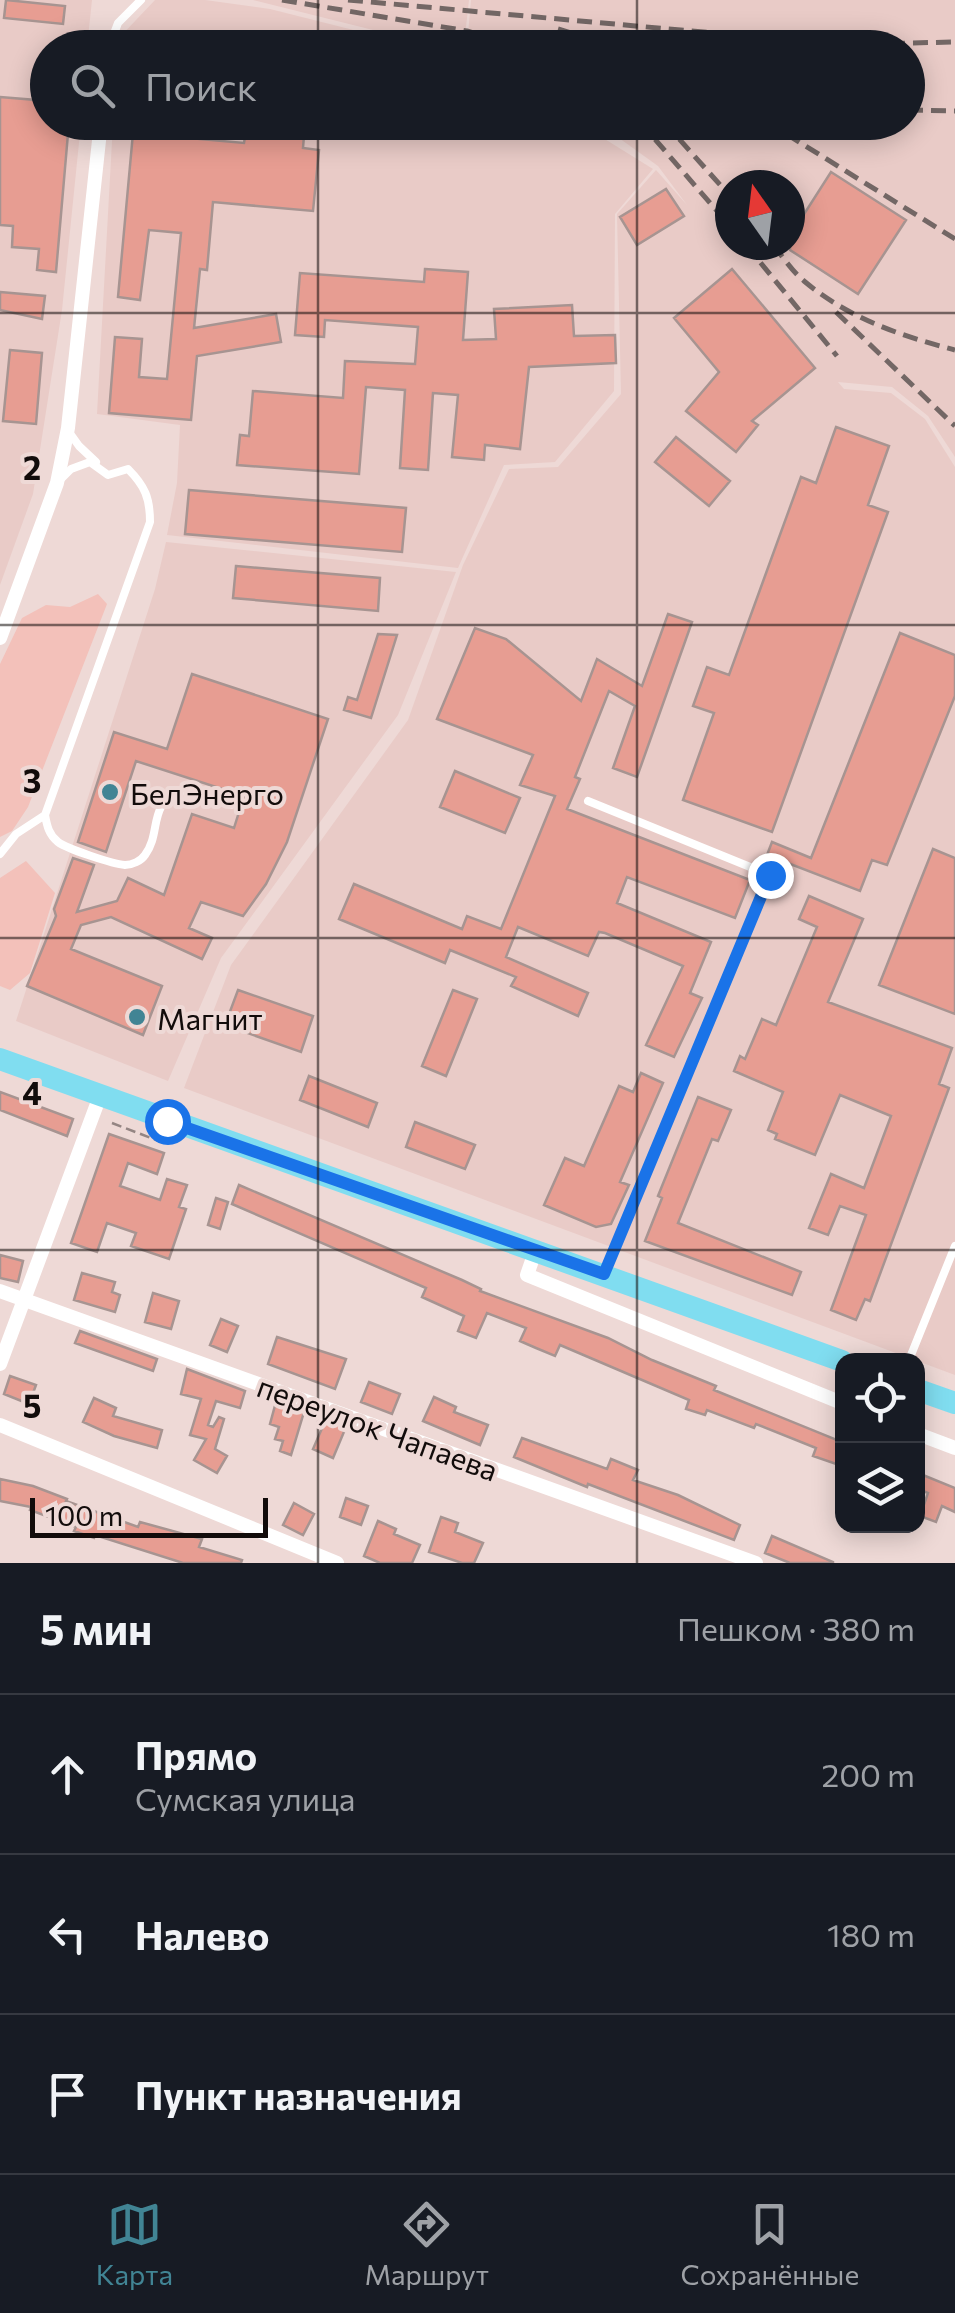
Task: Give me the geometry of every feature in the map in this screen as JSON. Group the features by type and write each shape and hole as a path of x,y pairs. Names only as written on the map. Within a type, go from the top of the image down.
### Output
{"main road":[{"path":"0,1059 835,1358"},
{"path":"925,1397 955,1403"}],"street":[{"path":"0,638 57,483 68,428 99,140"},
{"path":"0,1364 100,1096"},
{"path":"534,1252 528,1275 835,1400"},
{"name":"переулок Чапаева","path":"0,1291 756,1563"},
{"path":"0,1425 337,1563"},
{"path":"925,1437 955,1448"}],"lane":[{"path":"116,30 142,0"},
{"path":"68,428 79,446 108,475"},
{"path":"57,483 72,469 90,462 108,475 128,470 142,483 150,502 150,522 45,815 48,829 58,842 124,865 135,864 146,854 158,812 167,796 180,790 195,792 231,805"},
{"path":"588,802 770,875 604,1274"},
{"path":"0,854 16,834 45,815"},
{"path":"912,1353 955,1246"}],"path":[{"path":"112,1123 164,1143"}],"shaded area":[{"path":"0,0 92,0 89,30 30,30 30,140 79,140 62,310 33,494 0,585"},
{"path":"155,0 205,0 270,9 353,30 126,30"},
{"path":"253,0 469,0 466,30 373,30"},
{"path":"471,0 955,0 955,457 928,416 892,387 838,382 844,389 891,393 925,419 955,467 955,1375 925,1364 925,1353 896,1353 184,1088 231,965 408,720 463,565 509,469 558,467 621,394 617,214 656,170 687,205 658,166 622,140 925,140 925,30 468,30"},
{"path":"112,140 606,140 653,169 615,214 614,391 555,462 504,465 458,568 167,535 177,483 180,425 97,414"},
{"path":"166,542 456,572 398,715 221,958 168,1081 16,1021 155,589"},
{"path":"98,594 107,604 28,807 12,831 0,837 0,664 22,618 46,605 70,607"},
{"path":"26,861 55,893 30,973 10,990 0,986 0,878"}],"building":[{"path":"6,0 65,6 63,24 4,18"},
{"path":"0,97 30,100 30,140 67,140 56,272 37,270 39,249 12,247 13,226 0,225"},
{"path":"132,140 304,140 303,148 319,150 313,211 213,202 207,270 200,269 194,328 276,314 281,342 197,356 191,420 109,413 115,337 142,339 139,377 167,379 181,233 149,230 140,300 118,297"},
{"path":"831,172 906,220 858,294 805,260 805,213"},
{"path":"666,189 684,216 637,245 620,217"},
{"path":"425,269 468,272 463,340 496,339 494,309 572,305 574,336 615,335 616,363 529,367 520,449 485,445 484,460 452,457 458,395 433,393 428,470 400,468 405,390 366,387 359,474 237,465 240,435 249,436 253,391 343,398 345,361 415,364 418,327 325,320 324,337 295,335 300,273 424,282"},
{"path":"732,269 815,368 752,421 758,425 736,452 686,411 719,372 674,318"},
{"path":"0,292 45,296 42,319 0,310"},
{"path":"10,350 42,353 36,424 3,421"},
{"path":"836,427 889,446 868,505 888,512 772,832 683,800 714,713 693,706 707,667 729,675 801,477 816,483"},
{"path":"676,437 730,481 709,506 655,462"},
{"path":"189,490 406,508 402,552 185,534"},
{"path":"236,566 380,578 378,611 233,598"},
{"path":"668,614 692,622 637,777 613,768 635,706 609,691 575,777 580,779 567,809 750,880 735,918 627,877 617,903 711,942 690,993 702,998 674,1057 646,1045 683,966 605,933 599,932 588,956 518,927 506,957 588,993 578,1016 511,986 516,977 450,950 445,963 339,919 354,884 462,929 467,916 501,929 555,796 520,785 533,755 437,719 475,628 506,639 581,701 597,659 642,686"},
{"path":"900,633 955,655 955,696 887,865 872,860 860,891 767,855 772,842 811,858"},
{"path":"378,634 397,635 371,718 344,710 348,697 357,700"},
{"path":"192,674 328,719 287,842 266,884 243,916 201,902 189,928 212,938 202,959 111,917 81,925 71,949 162,986 143,1035 27,986 56,916 54,909 73,858 94,865 77,912 117,901 128,878 164,895 192,814 234,828 244,796 136,761 106,852 78,842 114,732 167,749"},
{"path":"455,771 520,798 505,833 440,807"},
{"path":"933,849 955,858 955,1014 879,985"},
{"path":"809,896 863,919 828,1002 952,1048 939,1084 949,1088 870,1301 865,1299 856,1320 831,1310 866,1215 840,1206 828,1235 809,1228 831,1174 864,1188 891,1116 840,1095 815,1155 775,1139 777,1134 768,1130 783,1092 734,1071 740,1056 745,1059 762,1019 776,1025 817,927 799,919"},
{"path":"238,990 313,1016 301,1052 225,1025"},
{"path":"453,990 477,999 446,1076 422,1066"},
{"path":"641,1073 663,1083 620,1182 629,1185 611,1224 596,1227 544,1205 565,1158 584,1166 619,1086 633,1092"},
{"path":"309,1076 377,1103 368,1127 300,1100"},
{"path":"0,1092 73,1119 67,1136 0,1110"},
{"path":"698,1097 731,1110 718,1141 712,1139 678,1223 801,1272 792,1295 645,1241 662,1198 658,1196"},
{"path":"415,1122 475,1145 465,1169 406,1147"},
{"path":"109,1134 164,1153 157,1174 128,1163 120,1186 160,1200 167,1179 187,1185 179,1207 186,1209 169,1259 131,1246 136,1233 107,1223 97,1252 71,1243"},
{"path":"239,1185 480,1291 608,1338 716,1386 714,1390 835,1439 835,1464 813,1456 816,1448 756,1424 754,1428 707,1410 705,1415 686,1409 689,1400 560,1345 555,1356 536,1348 520,1341 526,1328 487,1313 476,1338 458,1331 464,1316 422,1297 426,1288 232,1204"},
{"path":"216,1198 228,1202 220,1229 208,1225"},
{"path":"0,1255 23,1261 18,1282 0,1278"},
{"path":"82,1273 115,1282 112,1292 120,1295 115,1312 74,1300"},
{"path":"153,1293 179,1301 171,1329 145,1322"},
{"path":"221,1319 238,1326 227,1352 210,1345"},
{"path":"80,1331 157,1359 153,1371 75,1343"},
{"path":"277,1337 346,1359 335,1389 268,1364"},
{"path":"187,1369 245,1391 240,1408 216,1401 208,1425 213,1427 219,1417 224,1419 215,1449 227,1456 217,1473 194,1460 206,1439 190,1435 201,1399 181,1394"},
{"path":"10,1376 36,1385 29,1404 4,1394"},
{"path":"369,1382 400,1394 392,1414 361,1402"},
{"path":"434,1397 456,1407 454,1412 488,1425 480,1445 423,1421"},
{"path":"94,1398 116,1408 113,1416 162,1430 157,1448 83,1422"},
{"path":"276,1402 304,1412 291,1455 280,1451 283,1441 275,1439 279,1427 270,1424"},
{"path":"326,1419 346,1427 333,1458 313,1449"},
{"path":"522,1438 607,1469 611,1459 638,1470 633,1480 678,1495 740,1525 734,1540 514,1457"},
{"path":"925,1476 955,1488 955,1512 942,1506 936,1522 925,1518"},
{"path":"0,1479 33,1486 138,1527 140,1522 202,1539 199,1547 242,1560 241,1563 183,1563 95,1535 94,1538 30,1510 31,1507 0,1501"},
{"path":"346,1498 368,1506 361,1525 340,1517"},
{"path":"294,1503 314,1514 303,1535 283,1525"},
{"path":"441,1517 458,1523 455,1532 483,1543 474,1563 429,1552"},
{"path":"378,1521 396,1529 394,1534 420,1545 412,1563 380,1563 364,1556"},
{"path":"772,1536 833,1563 790,1563 765,1553"}],"railway":[{"path":"282,0 461,30"},
{"path":"348,0 680,30"},
{"path":"925,43 955,42"},
{"path":"925,110 955,111"},
{"path":"656,140 715,209"},
{"path":"680,140 715,179"},
{"path":"796,140 955,239"},
{"path":"758,260 837,356"},
{"path":"786,260 821,294 857,315 895,332 955,350"},
{"path":"836,312 955,426"}],"place":[{"name":"БелЭнерго","path":"110,792"},
{"name":"Магнит","path":"137,1017"}],"route":[{"path":"167,1121 604,1274 770,875"}]}
